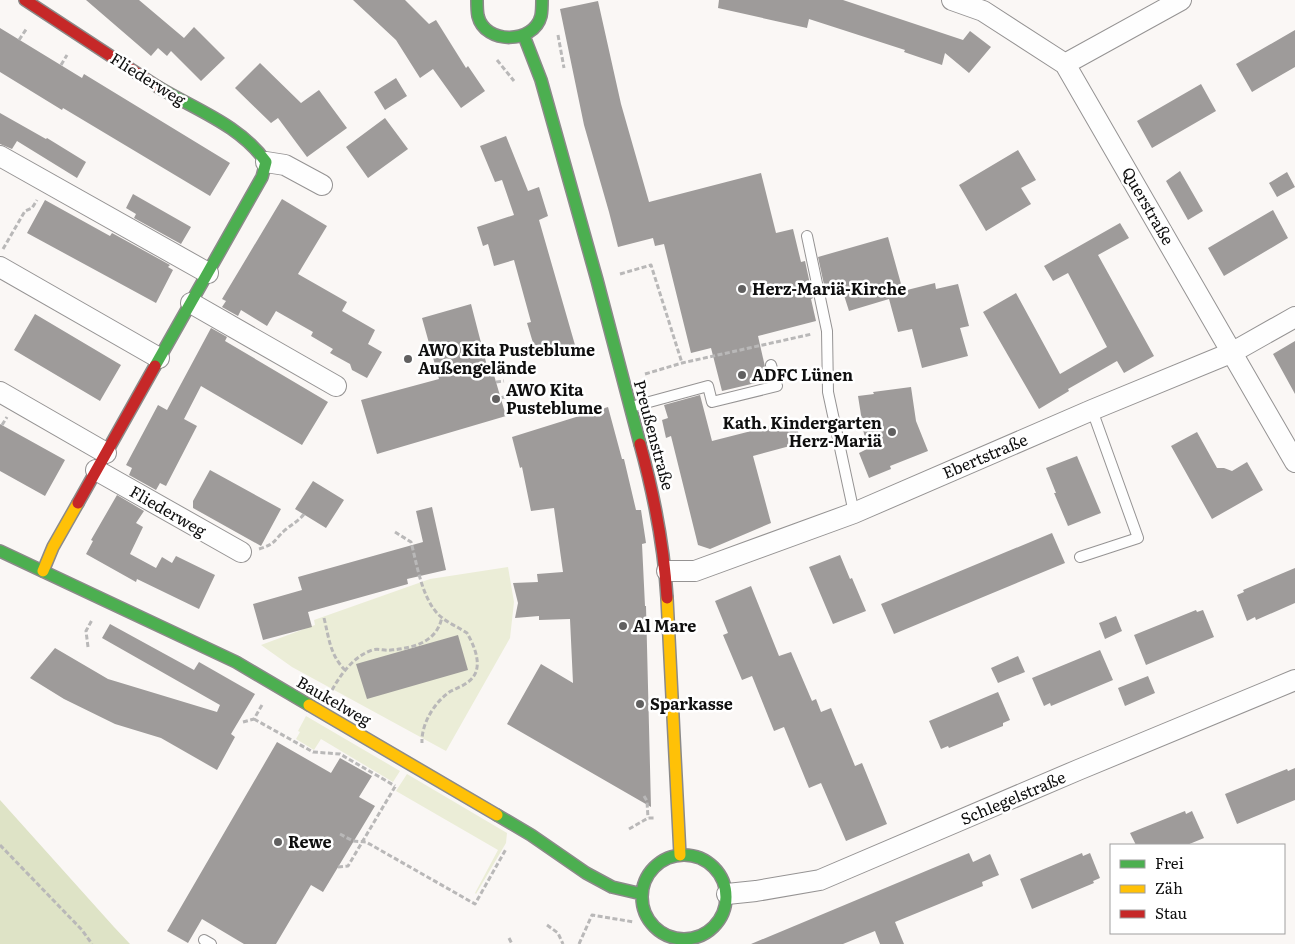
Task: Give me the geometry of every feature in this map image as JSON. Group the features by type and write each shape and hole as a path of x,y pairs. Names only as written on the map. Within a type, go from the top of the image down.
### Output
{"street":[{"name":"Fliederweg","path":"25,0 161,88 232,129 259,150 266,162"},
{"path":"477,0 477,14 482,25 490,33 501,38 513,39 524,36 534,28 540,18 543,6 542,0"},
{"name":"Querstraße","path":"952,0 984,11 1065,64 1295,462"},
{"path":"1065,64 1181,0"},
{"name":"Preußenstraße","path":"524,36 541,80 597,280 656,503 667,571 671,692 680,825 680,855"},
{"path":"0,156 208,274"},
{"path":"43,571 53,547 262,177 266,162 285,165 322,185"},
{"path":"0,267 160,358"},
{"path":"191,303 336,386"},
{"name":"Ebertstraße","path":"667,571 695,572 854,513 1092,410 1233,352 1295,317"},
{"path":"0,392 106,453"},
{"name":"Fliederweg","path":"96,470 241,552"},
{"name":"Baukelweg","path":"0,551 236,662 548,846 586,873 612,887 642,894"},
{"name":"Schlegelstraße","path":"726,894 756,892 820,880 1295,680"},
{"path":"680,855 693,856 706,861 716,870 723,881 726,894 725,909 719,922 697,941 670,937 658,930 649,920 644,908 642,894 646,880 654,868 666,860 680,855"}],"lane":[{"path":"807,236 827,331 828,392 854,513"},
{"path":"630,407 708,386 712,402 777,386 771,365"},
{"path":"1080,557 1138,538 1092,410"}],"path":[{"path":"0,254 25,211 32,208 39,196"},
{"path":"597,280 651,266 682,364"},
{"path":"623,381 682,364 827,331"},
{"path":"496,382 504,381"},
{"path":"500,398 508,396"},
{"path":"241,552 273,544 287,528 304,514"},
{"path":"395,532 411,542 426,594 432,606 442,617 467,633 478,662 477,670 470,682 452,690 438,702 422,733 423,750"},
{"path":"329,695 345,670 359,657 374,649 392,650 428,641 437,632 442,617"},
{"path":"324,618 330,649 345,670"},
{"path":"254,718 313,752 340,754 395,786"},
{"path":"338,868 348,866 398,781"},
{"path":"644,796 647,801 648,818"},
{"path":"629,830 648,818 658,818"},
{"path":"340,834 353,841 363,841 475,904 518,828"},
{"path":"0,845 82,930 92,944"},
{"path":"579,944 592,915 634,922"},
{"path":"547,925 558,933 563,944"},
{"path":"509,938 512,944"}],"green space":[{"path":"508,567 514,602 510,638 446,751 292,667 261,645 315,625 314,620 430,579"},
{"path":"306,716 400,771 393,782 321,739 314,750 296,739"},
{"path":"407,774 507,833 506,843 476,894 498,850 396,791"},
{"path":"0,800 114,927 130,944 0,944"}],"building":[{"path":"86,0 139,0 184,38 194,27 225,58 201,81 171,51 167,56 158,48 151,56"},
{"path":"353,0 405,0 429,24 436,20 466,68 468,66 485,91 461,108 433,69 420,78 396,40"},
{"path":"719,0 843,0 963,40 970,31 991,47 969,73 945,53 942,65 904,52 905,50 809,19 807,28 718,8"},
{"path":"598,1 621,104 649,202 761,173 776,233 793,229 801,262 805,261 816,321 758,336 768,380 722,391 711,348 691,353 664,244 655,246 653,238 618,247 584,125 560,9"},
{"path":"0,28 82,78 84,74 230,163 210,196 0,72"},
{"path":"1295,30 1295,67 1252,92 1236,64"},
{"path":"260,63 301,103 319,90 347,128 307,157 278,118 271,123 235,88"},
{"path":"396,78 407,96 385,110 374,92"},
{"path":"1201,84 1216,111 1152,148 1137,121"},
{"path":"0,113 47,138 86,162 77,178 17,141 12,149 0,144"},
{"path":"385,118 408,149 368,178 346,147"},
{"path":"506,136 528,191 539,187 548,216 539,220 575,345 537,356 527,323 531,322 514,260 494,266 488,244 483,246 477,227 514,215 502,180 495,182 480,146"},
{"path":"1018,150 1036,180 1021,188 1031,204 986,231 959,185"},
{"path":"1180,171 1203,211 1188,220 1166,181"},
{"path":"1287,172 1295,187 1277,197 1269,183"},
{"path":"133,194 191,227 181,244 134,218 136,214 126,208"},
{"path":"282,199 327,226 298,274 347,302 342,311 375,330 368,344 382,352 367,378 352,370 350,364 330,353 333,349 311,336 313,332 276,311 267,326 241,310 238,316 222,307 226,301 222,299"},
{"path":"45,200 110,236 112,233 170,265 168,267 173,270 156,303 27,233"},
{"path":"1273,210 1288,238 1224,276 1208,248"},
{"path":"1120,223 1129,238 1098,255 1154,356 1124,373 1117,361 1068,389 1069,391 1039,409 983,312 1016,293 1060,374 1107,347 1068,273 1053,281 1044,266"},
{"path":"888,237 903,291 935,283 936,289 958,284 969,326 960,328 968,356 922,368 912,329 898,332 889,299 849,311 842,289 826,294 818,257"},
{"path":"471,304 487,366 491,365 506,416 377,454 361,400 439,379 422,318"},
{"path":"35,314 121,365 100,401 14,350"},
{"path":"211,328 227,337 225,341 328,402 302,445 201,386 184,419 197,426 166,486 160,483 156,490 129,475 132,468 126,465 158,405 167,410"},
{"path":"1295,341 1295,394 1273,354"},
{"name":"Kath. Kindergarten Herz-Mariä","path":"911,387 916,421 928,451 890,466 891,469 869,478 859,453 869,448 864,434 858,396"},
{"path":"700,395 712,441 795,420 801,443 753,456 771,523 710,549 698,545 671,436 666,438 662,420 668,418 664,405"},
{"path":"608,407 622,459 624,459 636,510 641,510 646,543 642,544 646,606 651,807 507,724 541,664 573,683 570,619 539,620 539,616 515,618 518,603 513,583 538,582 537,574 563,572 554,508 531,511 522,467 520,468 512,437"},
{"path":"0,424 65,460 45,496 0,471"},
{"path":"1197,432 1217,468 1232,471 1247,462 1263,490 1212,519 1171,446"},
{"path":"1077,456 1101,513 1068,526 1046,468"},
{"path":"210,470 281,509 261,546 193,508 193,501"},
{"path":"313,481 344,500 326,528 295,509"},
{"path":"117,495 144,511 136,523 143,527 130,554 156,568 162,557 172,563 176,556 215,575 199,609 137,579 136,582 86,554 93,541 91,540"},
{"path":"432,507 446,570 407,579 408,584 308,612 312,627 263,640 253,604 302,590 298,577 423,542 416,511"},
{"path":"1052,533 1065,563 894,634 881,604"},
{"path":"840,555 866,611 833,624 809,567"},
{"path":"1295,568 1295,603 1256,620 1255,617 1247,621 1237,595 1244,592 1243,590"},
{"path":"751,586 779,656 791,652 812,701 816,699 821,712 831,708 855,766 862,763 887,824 846,841 821,783 809,788 784,727 774,731 752,676 742,680 723,635 728,633 715,601"},
{"path":"1196,610 1197,612 1203,610 1214,637 1146,665 1134,635"},
{"path":"1116,616 1122,631 1105,639 1099,623"},
{"path":"110,624 194,670 199,662 255,694 231,734 235,737 217,770 161,738 115,724 64,699 30,678 55,648 108,679 217,712 220,705 102,638"},
{"path":"458,635 468,670 367,699 356,664"},
{"path":"1100,650 1113,680 1051,706 1050,703 1044,706 1032,678"},
{"path":"1018,656 1025,672 998,683 991,668"},
{"path":"1148,676 1155,693 1125,706 1118,688"},
{"path":"998,692 1010,720 1003,723 1003,726 949,748 948,746 941,749 929,721"},
{"path":"277,742 331,773 340,758 372,776 359,797 375,806 323,892 311,885 276,944 244,944 202,919 188,943 167,931"},
{"path":"1295,768 1295,800 1237,824 1225,794 1287,769 1288,771"},
{"path":"1185,811 1186,814 1192,811 1204,838 1189,844 1136,844 1130,833"},
{"path":"969,853 973,862 990,854 999,875 982,882 983,886 895,922 904,944 880,944 875,931 843,944 751,944"},
{"path":"1082,853 1083,856 1090,853 1100,878 1093,881 1094,883 1032,909 1020,879"}],"traffic: fast":[{"path":"477,0 478,16 482,25 490,32 499,36 510,37 520,36 529,32 537,25 541,16 542,0"},
{"path":"524,36 541,80 597,280 640,444"},
{"path":"155,366 262,177 266,162 244,138 230,128 158,87"},
{"path":"0,551 236,662 309,705"},
{"path":"497,815 531,835 586,873 612,887 642,894"},
{"path":"684,855 700,858 714,867 723,881 726,897 723,913 714,927 700,936 684,939 668,936 654,927 645,913 642,897 645,881 654,867 668,858 684,855"}],"traffic: slow":[{"path":"43,571 53,547 78,503"},
{"path":"667,598 680,855"},
{"path":"309,705 497,815"}],"traffic: jam":[{"path":"25,0 158,87"},
{"path":"78,503 155,366"},
{"path":"640,444 658,520 667,598"}],"place":[{"name":"Herz-Mariä-Kirche","path":"742,289"},
{"name":"AWO Kita Pusteblume Außengelände","path":"408,359"},
{"name":"ADFC Lünen","path":"742,375"},
{"name":"AWO Kita Pusteblume","path":"496,399"},
{"name":"Kath. Kindergarten Herz-Mariä","path":"892,432"},
{"name":"Al Mare","path":"623,626"},
{"name":"Sparkasse","path":"640,704"},
{"name":"Rewe","path":"278,842"}]}
